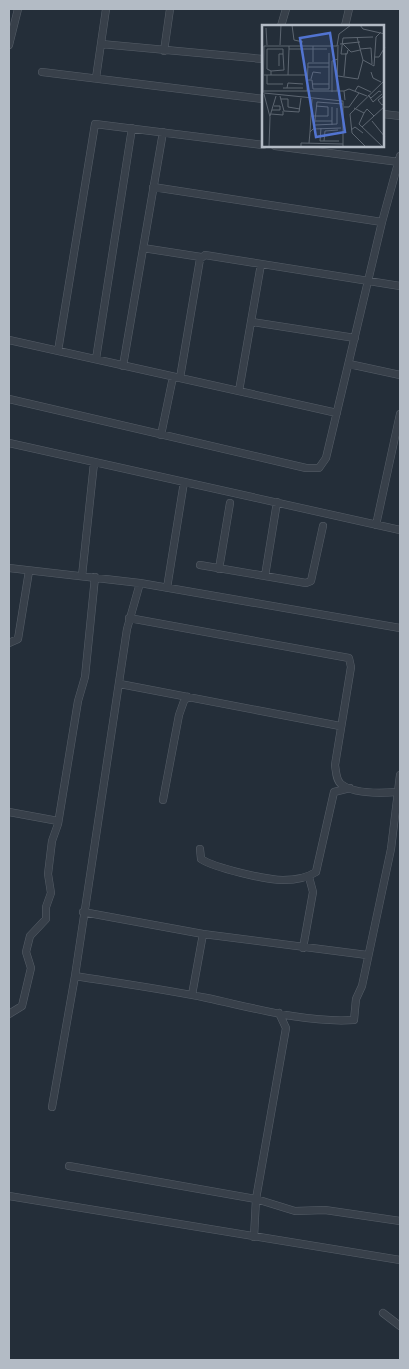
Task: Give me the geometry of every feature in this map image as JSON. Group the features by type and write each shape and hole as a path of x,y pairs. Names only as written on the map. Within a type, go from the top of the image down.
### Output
{"street":[{"path":"9,45 18,9"},
{"path":"96,78 106,9"},
{"path":"164,51 170,9"},
{"path":"280,25 286,9"},
{"path":"345,25 350,9"},
{"path":"101,44 262,59"},
{"path":"42,72 262,99"},
{"path":"384,114 400,116"},
{"path":"58,351 95,124 262,145"},
{"path":"96,360 132,128"},
{"path":"124,366 163,132"},
{"path":"9,399 315,470 324,463 382,222 400,159 294,148"},
{"path":"154,187 382,222"},
{"path":"143,248 201,257 205,255 400,286"},
{"path":"161,435 177,377 201,257"},
{"path":"239,391 261,264"},
{"path":"252,322 355,338"},
{"path":"9,340 337,413"},
{"path":"349,364 400,375"},
{"path":"376,525 400,414"},
{"path":"9,444 400,530"},
{"path":"82,576 94,463"},
{"path":"168,588 184,482"},
{"path":"265,576 277,502"},
{"path":"219,569 230,503"},
{"path":"200,565 306,583 312,581 322,526"},
{"path":"9,568 140,583 400,628"},
{"path":"9,643 18,639 29,571"},
{"path":"9,1014 22,1006 24,1001 31,968 26,952 30,936 46,919 46,907 51,893 48,874 52,841 58,821 78,701 85,677 95,577"},
{"path":"52,1107 75,976 83,912 129,618 140,583"},
{"path":"129,618 349,658 350,673 340,726 336,771 341,784 350,788 377,793 397,792"},
{"path":"120,684 340,726"},
{"path":"163,800 180,715 184,701 188,697"},
{"path":"75,976 192,995 280,1013 339,1021 354,1020 356,999 362,986 391,849 400,776"},
{"path":"200,849 201,859 211,866 282,880 309,877 316,872 334,792 350,788"},
{"path":"9,812 58,821"},
{"path":"391,849 400,850"},
{"path":"303,948 313,892 309,877"},
{"path":"83,912 203,934 367,956"},
{"path":"192,995 203,934"},
{"path":"254,1237 256,1199 286,1028 280,1013"},
{"path":"69,1166 256,1199 295,1211 325,1210 400,1221"},
{"path":"9,1196 400,1260"},
{"path":"383,1313 400,1326"}]}
